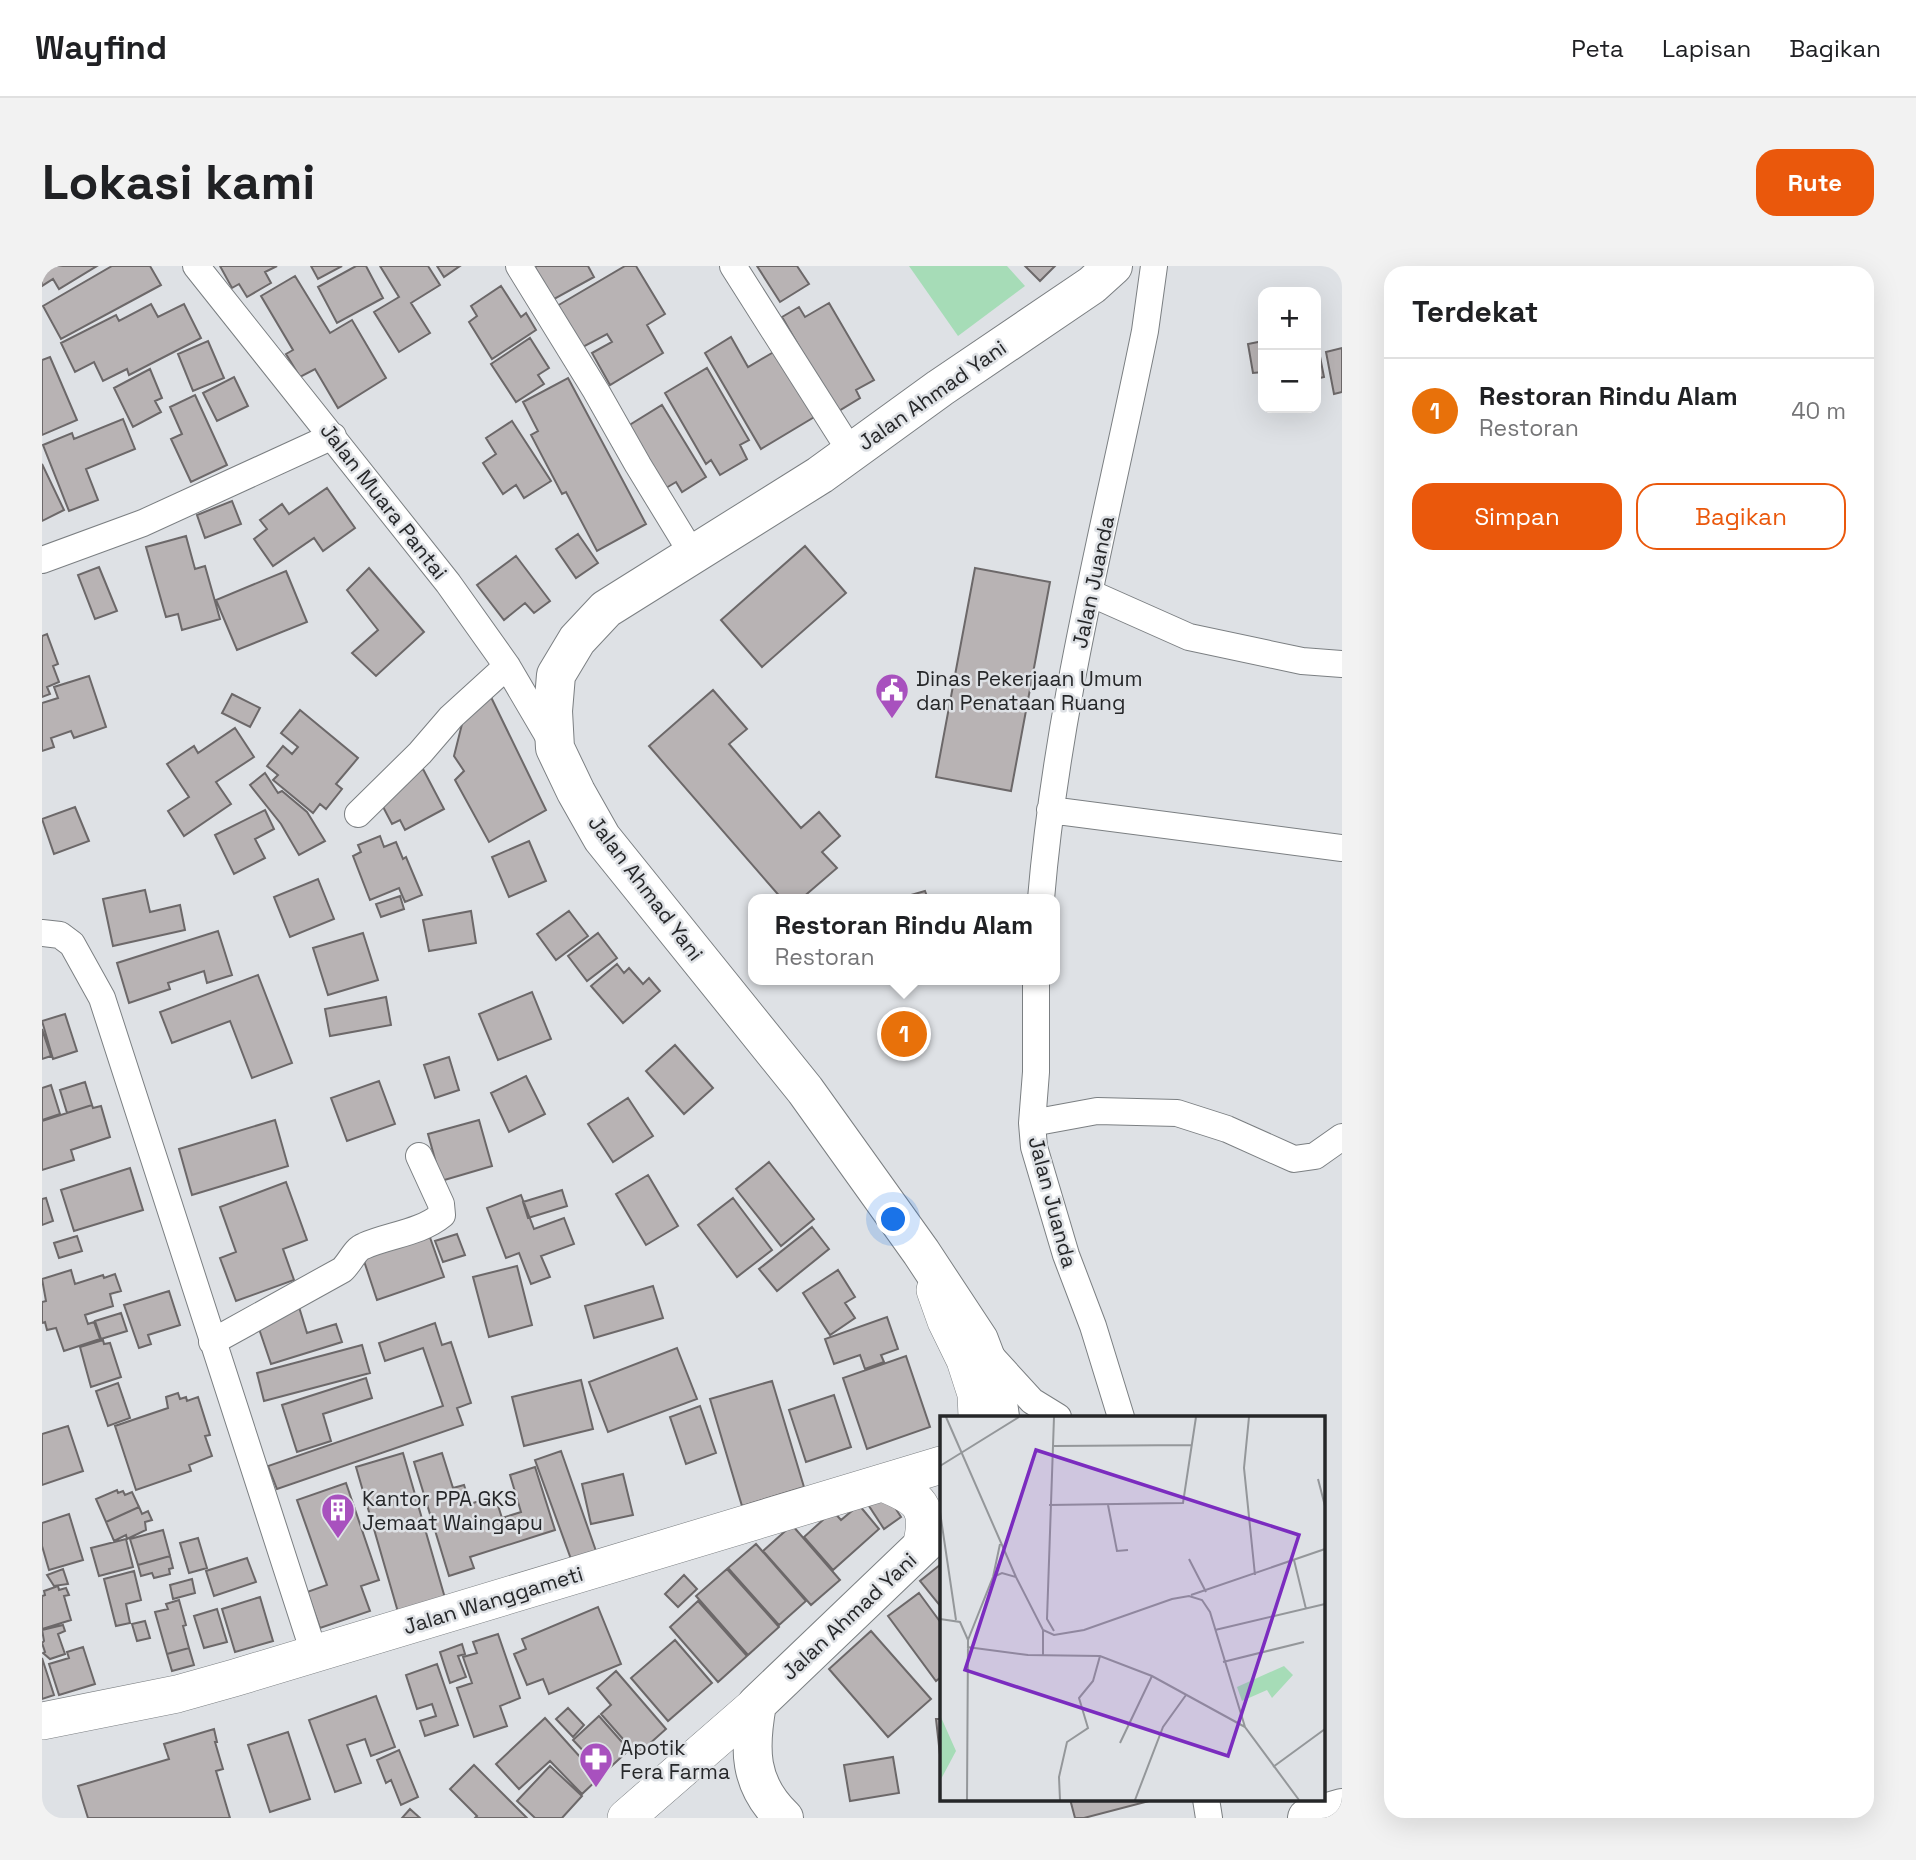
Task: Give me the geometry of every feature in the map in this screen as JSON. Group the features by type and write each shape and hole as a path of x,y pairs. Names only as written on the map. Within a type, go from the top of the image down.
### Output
{"highway":[{"name":"Jalan Ahmad Yani","path":"1000,1416 995,1382 979,1340 921,1252 805,1090 601,838 555,748 553,711 556,675 577,640 606,609 820,475 962,372 1092,285 1113,266"},
{"name":"Jalan Ahmad Yani","path":"757,1704 931,1537"},
{"path":"757,1704 751,1740 752,1759 767,1799 784,1818"},
{"path":"1307,1818 1342,1808"}],"street":[{"name":"Jalan Muara Pantai","path":"196,266 448,583 507,666 555,748"},
{"path":"519,266 693,555"},
{"path":"733,266 851,452"},
{"name":"Jalan Juanda","path":"1042,894 1062,733 1145,331 1154,266"},
{"path":"42,560 143,523 333,436"},
{"path":"1090,593 1189,637 1302,661 1342,664"},
{"path":"358,814 420,753 451,717 507,666"},
{"path":"1051,810 1342,848"},
{"path":"42,933 60,935 72,944 102,998 314,1653"},
{"name":"Jalan Juanda","path":"1036,985 1036,1072 1032,1123 1034,1147 1052,1211 1093,1326 1121,1416"},
{"path":"1032,1123 1097,1111 1177,1112 1227,1129 1293,1159 1315,1156 1342,1137"},
{"path":"212,1342 342,1270 360,1247 424,1226 442,1215 440,1204 419,1156"},
{"path":"921,1252 946,1321 973,1383 977,1416"},
{"path":"979,1340 1006,1375 1032,1401 1056,1416"},
{"name":"Jalan Wanggameti","path":"42,1721 177,1694 940,1465"},
{"path":"883,1483 909,1494 921,1504 931,1537"},
{"path":"626,1818 757,1704"},
{"path":"1206,1800 1209,1818"}],"green space":[{"path":"909,266 1007,266 1025,286 958,336"}],"building":[{"path":"42,266 97,266 59,289 53,279 42,286"},
{"path":"112,266 150,266 161,285 61,339 43,306"},
{"path":"220,266 277,266 265,272 271,283 247,297 239,284 232,288"},
{"path":"311,266 342,266 318,279"},
{"path":"356,266 366,266 383,298 337,323 318,287"},
{"path":"380,266 428,266 440,285 411,303 430,333 399,352 374,312 399,297"},
{"path":"437,266 460,266 444,277"},
{"path":"537,266 588,266 594,277 547,303 530,270"},
{"path":"625,266 636,266 665,314 647,325 663,353 610,385 592,353 612,342 607,334 581,348 557,306"},
{"path":"757,266 797,266 809,284 780,302"},
{"path":"1025,266 1055,266 1040,281"},
{"path":"295,276 330,333 352,320 386,378 338,408 315,369 300,377 286,354 293,350 261,296"},
{"path":"501,286 521,317 526,313 536,330 492,359 469,322 477,316 471,306"},
{"path":"829,303 874,380 856,390 860,398 837,412 782,317 799,307 805,317"},
{"path":"151,304 158,317 184,304 201,338 129,375 127,369 103,381 94,362 75,372 61,343 116,315 119,321"},
{"path":"731,337 748,367 777,350 816,416 761,449 705,353"},
{"path":"530,338 549,368 538,375 544,384 516,402 491,364"},
{"path":"208,341 224,378 193,391 178,354"},
{"path":"1258,342 1258,372 1253,373 1248,344"},
{"path":"1342,348 1342,392 1334,394 1326,352"},
{"path":"50,357 77,420 42,435 42,360"},
{"path":"707,368 749,440 740,445 747,459 720,475 711,460 706,464 665,393"},
{"path":"150,369 162,398 155,401 161,412 133,427 114,388"},
{"path":"234,377 248,406 217,421 203,393"},
{"path":"568,378 646,524 597,551 566,492 562,494 531,435 538,431 523,402"},
{"path":"195,395 227,465 191,482 171,439 182,434 170,407"},
{"path":"662,405 706,477 682,492 676,482 661,491 623,429"},
{"path":"123,419 135,449 86,469 98,500 69,511 43,445 72,433 74,439"},
{"path":"512,421 551,481 524,498 516,485 503,494 483,463 496,454 486,438"},
{"path":"42,464 64,510 42,521"},
{"path":"327,488 355,528 323,551 314,538 273,566 254,539 267,529 260,520 282,504 289,514"},
{"path":"232,501 241,524 205,538 197,515"},
{"path":"578,534 598,563 576,578 556,549"},
{"path":"186,536 195,569 205,566 220,619 182,630 178,614 166,617 146,547"},
{"path":"805,546 846,593 762,667 721,620"},
{"path":"516,556 550,601 534,613 525,603 504,620 477,585"},
{"path":"99,567 117,611 95,619 78,575"},
{"path":"369,568 424,632 376,676 352,653 378,630 347,590"},
{"path":"975,568 1050,582 1011,791 936,777"},
{"path":"286,571 307,622 237,650 216,600"},
{"path":"47,634 58,664 53,666 59,682 47,687 50,694 42,697 42,636"},
{"path":"89,676 106,727 74,738 71,731 51,738 54,747 42,751 42,703 58,698 54,687"},
{"path":"713,690 747,729 729,744 801,828 819,812 840,836 822,852 837,868 807,894 778,894 649,746"},
{"path":"489,693 546,810 489,842 455,780 464,771 454,756 465,712"},
{"path":"232,694 260,708 250,727 222,713"},
{"path":"300,710 358,758 336,784 342,789 326,809 320,804 313,813 273,780 278,775 267,766 283,746 292,754 298,747 281,733"},
{"path":"235,728 254,757 216,782 231,804 184,836 168,811 189,797 167,764 194,746 198,753"},
{"path":"423,769 444,809 405,830 400,820 392,824 380,801 393,785"},
{"path":"265,773 278,793 282,791 307,812 325,841 299,855 281,824 250,785"},
{"path":"75,807 89,841 54,854 42,819"},
{"path":"265,810 274,829 255,839 265,858 234,874 215,835"},
{"path":"380,836 384,847 396,842 403,859 406,857 422,895 405,902 399,888 370,900 353,856 361,852 358,845"},
{"path":"529,841 546,881 509,897 492,857"},
{"path":"318,879 334,919 290,937 274,897"},
{"path":"145,890 150,912 180,905 185,930 113,946 103,899"},
{"path":"400,896 404,909 381,917 376,904"},
{"path":"471,911 476,943 429,951 423,920"},
{"path":"569,911 588,936 556,960 537,934"},
{"path":"218,931 232,975 207,983 204,971 168,983 170,989 129,1003 117,963"},
{"path":"363,933 378,980 328,995 313,948"},
{"path":"598,933 617,958 587,981 568,956"},
{"path":"617,964 624,973 629,968 643,984 649,978 660,991 623,1023 591,986"},
{"path":"258,975 292,1063 252,1078 230,1021 172,1043 160,1012"},
{"path":"532,992 551,1039 498,1060 479,1014"},
{"path":"386,997 391,1025 330,1036 325,1009"},
{"path":"65,1014 77,1051 53,1059 42,1021"},
{"path":"42,1029 51,1056 42,1059"},
{"path":"675,1045 713,1088 684,1114 646,1071"},
{"path":"449,1057 459,1090 435,1098 424,1065"},
{"path":"526,1076 545,1114 509,1132 491,1093"},
{"path":"379,1081 395,1124 347,1141 331,1098"},
{"path":"85,1082 92,1105 67,1113 60,1090"},
{"path":"51,1085 60,1114 42,1120 42,1088"},
{"path":"628,1098 653,1136 613,1162 588,1124"},
{"path":"92,1105 93,1108 101,1106 110,1137 71,1150 74,1160 42,1170 42,1121"},
{"path":"275,1120 288,1166 192,1195 179,1149"},
{"path":"479,1120 492,1166 441,1181 428,1134"},
{"path":"769,1162 814,1219 781,1246 736,1189"},
{"path":"130,1168 143,1210 74,1231 61,1190"},
{"path":"648,1175 678,1226 646,1245 616,1194"},
{"path":"286,1182 307,1240 283,1249 294,1280 236,1301 220,1258 236,1252 220,1207"},
{"path":"562,1190 567,1206 528,1218 523,1202"},
{"path":"521,1195 534,1229 564,1218 574,1244 541,1256 550,1277 531,1284 519,1253 506,1258 487,1208"},
{"path":"46,1198 53,1221 42,1225 42,1199"},
{"path":"733,1198 772,1250 737,1277 698,1225"},
{"path":"812,1227 829,1249 777,1291 759,1269"},
{"path":"427,1229 444,1277 377,1300 361,1252"},
{"path":"457,1234 465,1255 443,1262 435,1241"},
{"path":"77,1236 82,1251 59,1258 54,1243"},
{"path":"517,1266 532,1325 489,1337 473,1277"},
{"path":"71,1270 75,1284 115,1274 121,1291 110,1294 113,1306 85,1315 88,1324 94,1322 100,1339 64,1351 56,1328 47,1330 45,1322 42,1323 42,1302 46,1301 42,1279"},
{"path":"838,1270 855,1297 845,1303 855,1318 830,1335 803,1293"},
{"path":"653,1286 663,1318 594,1338 585,1306"},
{"path":"169,1291 180,1325 148,1335 151,1344 139,1348 124,1305"},
{"path":"299,1307 307,1333 336,1324 342,1342 271,1364 256,1320"},
{"path":"121,1313 127,1331 101,1339 95,1321"},
{"path":"887,1317 898,1349 881,1355 884,1362 865,1369 860,1355 834,1364 825,1339"},
{"path":"435,1323 442,1345 451,1342 471,1403 457,1408 463,1425 277,1489 268,1466 443,1406 423,1348 385,1361 379,1343"},
{"path":"103,1340 104,1344 110,1343 121,1377 91,1387 80,1347"},
{"path":"362,1345 370,1373 264,1401 257,1373"},
{"path":"677,1348 697,1399 608,1432 589,1382"},
{"path":"906,1356 930,1427 867,1449 843,1378"},
{"path":"366,1378 372,1398 323,1414 331,1441 297,1452 282,1405"},
{"path":"581,1380 593,1429 524,1446 512,1397"},
{"path":"772,1381 804,1487 742,1506 710,1399"},
{"path":"118,1383 130,1418 108,1426 96,1391"},
{"path":"178,1393 180,1399 186,1397 187,1401 198,1397 210,1435 205,1436 212,1456 189,1465 191,1471 136,1490 115,1426 168,1408 166,1397"},
{"path":"834,1395 851,1447 806,1462 789,1410"},
{"path":"700,1406 716,1453 686,1464 670,1417"},
{"path":"68,1426 83,1471 42,1485 42,1434"},
{"path":"561,1451 596,1551 571,1559 535,1460"},
{"path":"403,1453 445,1598 398,1612 356,1467"},
{"path":"442,1453 453,1488 464,1485 470,1504 495,1496 502,1518 521,1512 510,1475 535,1467 555,1530 470,1557 474,1568 449,1576 414,1462"},
{"path":"623,1474 633,1515 591,1524 582,1484"},
{"name":"Kantor PPA GKS Jemaat Waingapu","path":"346,1483 379,1580 361,1586 370,1611 320,1628 307,1592 327,1585 297,1500"},
{"path":"117,1490 118,1493 123,1491 125,1495 132,1492 139,1507 106,1522 96,1499"},
{"path":"887,1495 901,1517 884,1529 869,1506"},
{"path":"859,1505 879,1529 833,1570 804,1537 833,1511 841,1520"},
{"path":"139,1507 142,1514 148,1511 152,1520 145,1522 146,1530 127,1539 126,1535 114,1541 106,1522"},
{"path":"69,1514 83,1560 49,1570 42,1546 42,1523"},
{"path":"792,1525 840,1580 811,1605 763,1551"},
{"path":"163,1530 170,1556 138,1565 130,1539"},
{"path":"198,1538 207,1568 189,1573 180,1543"},
{"path":"126,1539 133,1567 99,1576 91,1548"},
{"path":"756,1544 806,1601 779,1625 728,1568"},
{"path":"170,1556 173,1568 169,1569 170,1574 154,1578 152,1573 141,1576 138,1565"},
{"path":"247,1558 256,1582 214,1596 206,1571"},
{"path":"940,1565 940,1606 920,1581"},
{"path":"63,1569 68,1584 54,1586 47,1575"},
{"path":"727,1569 779,1627 748,1655 696,1596"},
{"path":"134,1571 141,1600 126,1604 130,1623 116,1626 104,1579"},
{"path":"684,1575 697,1589 678,1607 665,1594"},
{"path":"192,1579 195,1593 173,1599 170,1585"},
{"path":"58,1586 59,1590 66,1588 69,1595 64,1596 71,1620 42,1629 42,1596 45,1595 44,1591"},
{"path":"919,1593 940,1622 940,1678 936,1681 888,1616"},
{"path":"260,1597 273,1641 235,1652 222,1609"},
{"path":"179,1600 189,1648 167,1654 155,1612 168,1609 166,1604"},
{"path":"698,1601 747,1656 718,1682 670,1627"},
{"path":"598,1607 621,1664 549,1694 543,1679 527,1685 514,1654 526,1649 522,1639"},
{"path":"217,1609 227,1642 204,1648 194,1616"},
{"path":"145,1621 150,1638 137,1641 132,1624"},
{"path":"63,1625 65,1631 58,1634 65,1654 50,1659 43,1653 42,1630"},
{"path":"871,1631 931,1699 888,1737 829,1669"},
{"path":"498,1634 520,1698 500,1706 507,1726 474,1737 457,1688 472,1683 463,1657 477,1653 473,1642"},
{"path":"675,1640 712,1683 668,1721 631,1678"},
{"path":"462,1644 465,1654 458,1656 466,1677 450,1683 440,1652"},
{"path":"83,1647 95,1684 59,1695 49,1664 69,1658 67,1652"},
{"path":"189,1648 194,1665 172,1671 167,1654"},
{"path":"42,1658 54,1695 42,1699"},
{"path":"437,1664 458,1725 425,1736 420,1721 436,1716 432,1704 417,1709 406,1675"},
{"path":"616,1671 666,1729 637,1755 601,1714 611,1705 597,1688"},
{"path":"376,1696 395,1747 371,1756 365,1739 347,1745 361,1783 335,1792 309,1720"},
{"path":"568,1708 584,1725 573,1737 556,1719"},
{"path":"599,1716 629,1750 604,1773 573,1740"},
{"path":"545,1718 599,1778 582,1794 550,1761 519,1789 496,1764"},
{"path":"936,1719 940,1719 940,1755"},
{"path":"214,1729 223,1769 216,1771 230,1818 88,1818 78,1786 169,1759 164,1744"},
{"path":"288,1732 310,1799 270,1812 248,1745"},
{"path":"399,1750 418,1797 401,1805 391,1780 386,1783 377,1760"},
{"path":"893,1757 899,1793 850,1801 844,1765"},
{"path":"474,1765 527,1818 475,1818 477,1816 450,1789"},
{"path":"550,1766 582,1796 562,1818 535,1818 517,1801"},
{"path":"1070,1800 1153,1800 1084,1818 1075,1818"},
{"path":"410,1809 420,1818 402,1818"}],"place":[{"name":"Dinas Pekerjaan Umum dan Penataan Ruang","path":"892,720"},
{"name":"Restoran Rindu Alam","path":"904,1034"},
{"name":"Kantor PPA GKS Jemaat Waingapu","path":"338,1540"},
{"name":"Apotik Fera Farma","path":"596,1789"}]}
